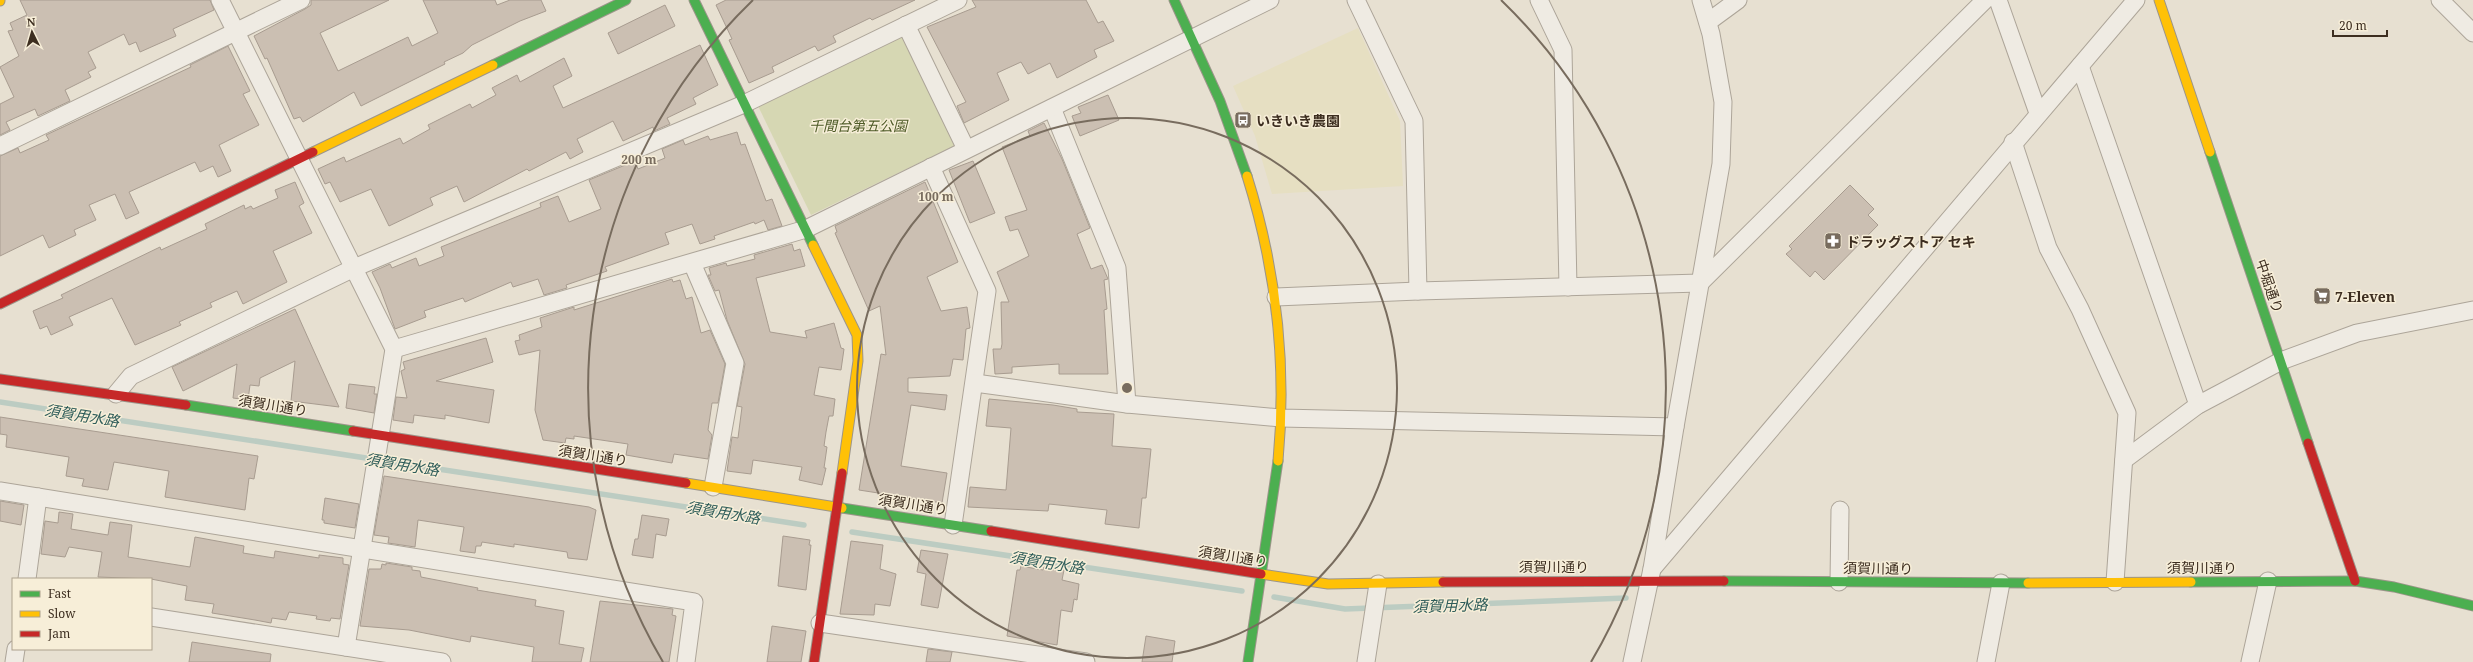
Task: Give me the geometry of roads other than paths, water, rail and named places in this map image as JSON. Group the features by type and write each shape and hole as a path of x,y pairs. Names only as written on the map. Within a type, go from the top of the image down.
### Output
{"street":[{"path":"220,0 394,349 346,647"},
{"path":"0,146 301,0"},
{"path":"0,304 626,0"},
{"path":"694,0 806,228 857,336 858,362 814,662"},
{"path":"116,394 131,376 354,268 744,104 958,0"},
{"path":"1174,0 1227,115 1255,196 1268,246 1276,297 1280,418 1275,483 1248,662"},
{"path":"394,349 692,263 806,228 1270,0"},
{"path":"1356,0 1414,121 1418,291"},
{"path":"1539,0 1563,50 1568,287"},
{"path":"1632,662 1651,574 1721,164 1724,102 1708,22 1701,0"},
{"path":"1708,22 1738,0"},
{"path":"1276,297 1418,291 1700,283 1985,0"},
{"path":"1998,0 2038,113"},
{"path":"1651,574 2013,142 2136,0"},
{"name":"中堀通り","path":"2159,0 2355,582"},
{"path":"2440,0 2473,33"},
{"path":"906,25 966,149"},
{"path":"2080,66 2198,405"},
{"path":"1052,108 1117,268 1127,404"},
{"path":"2013,142 2048,248 2084,316 2127,413 2115,582"},
{"path":"931,167 987,291 975,383 953,525"},
{"path":"692,263 735,363 712,487"},
{"path":"2124,460 2198,405 2281,361 2357,333 2473,310"},
{"name":"須賀川通り","path":"0,379 116,394 380,437 712,487 1328,584 1378,584 1651,574 1839,582 2355,582 2394,587 2473,606"},
{"path":"975,383 1127,404 1280,418 1675,427"},
{"path":"0,490 694,602 686,662"},
{"path":"27,578 38,497"},
{"path":"1839,582 1840,510"},
{"path":"2250,662 2268,581"},
{"path":"1986,662 2001,583"},
{"path":"1366,662 1378,584"},
{"path":"152,617 442,662"},
{"path":"820,623 1086,662"},
{"path":"14,662 16,650"}],"waterway":[{"name":"須賀用水路","path":"0,402 804,525"},
{"name":"須賀用水路","path":"852,532 1242,591"},
{"name":"須賀用水路","path":"1274,597 1345,609 1626,598"}],"place":[{"name":"いきいき農園","path":"1243,120"},
{"name":"ドラッグストア セキ","path":"1833,241"},
{"name":"7-Eleven","path":"2322,296"}],"park label":[{"name":"千間台第五公園","path":"858,125"}]}
